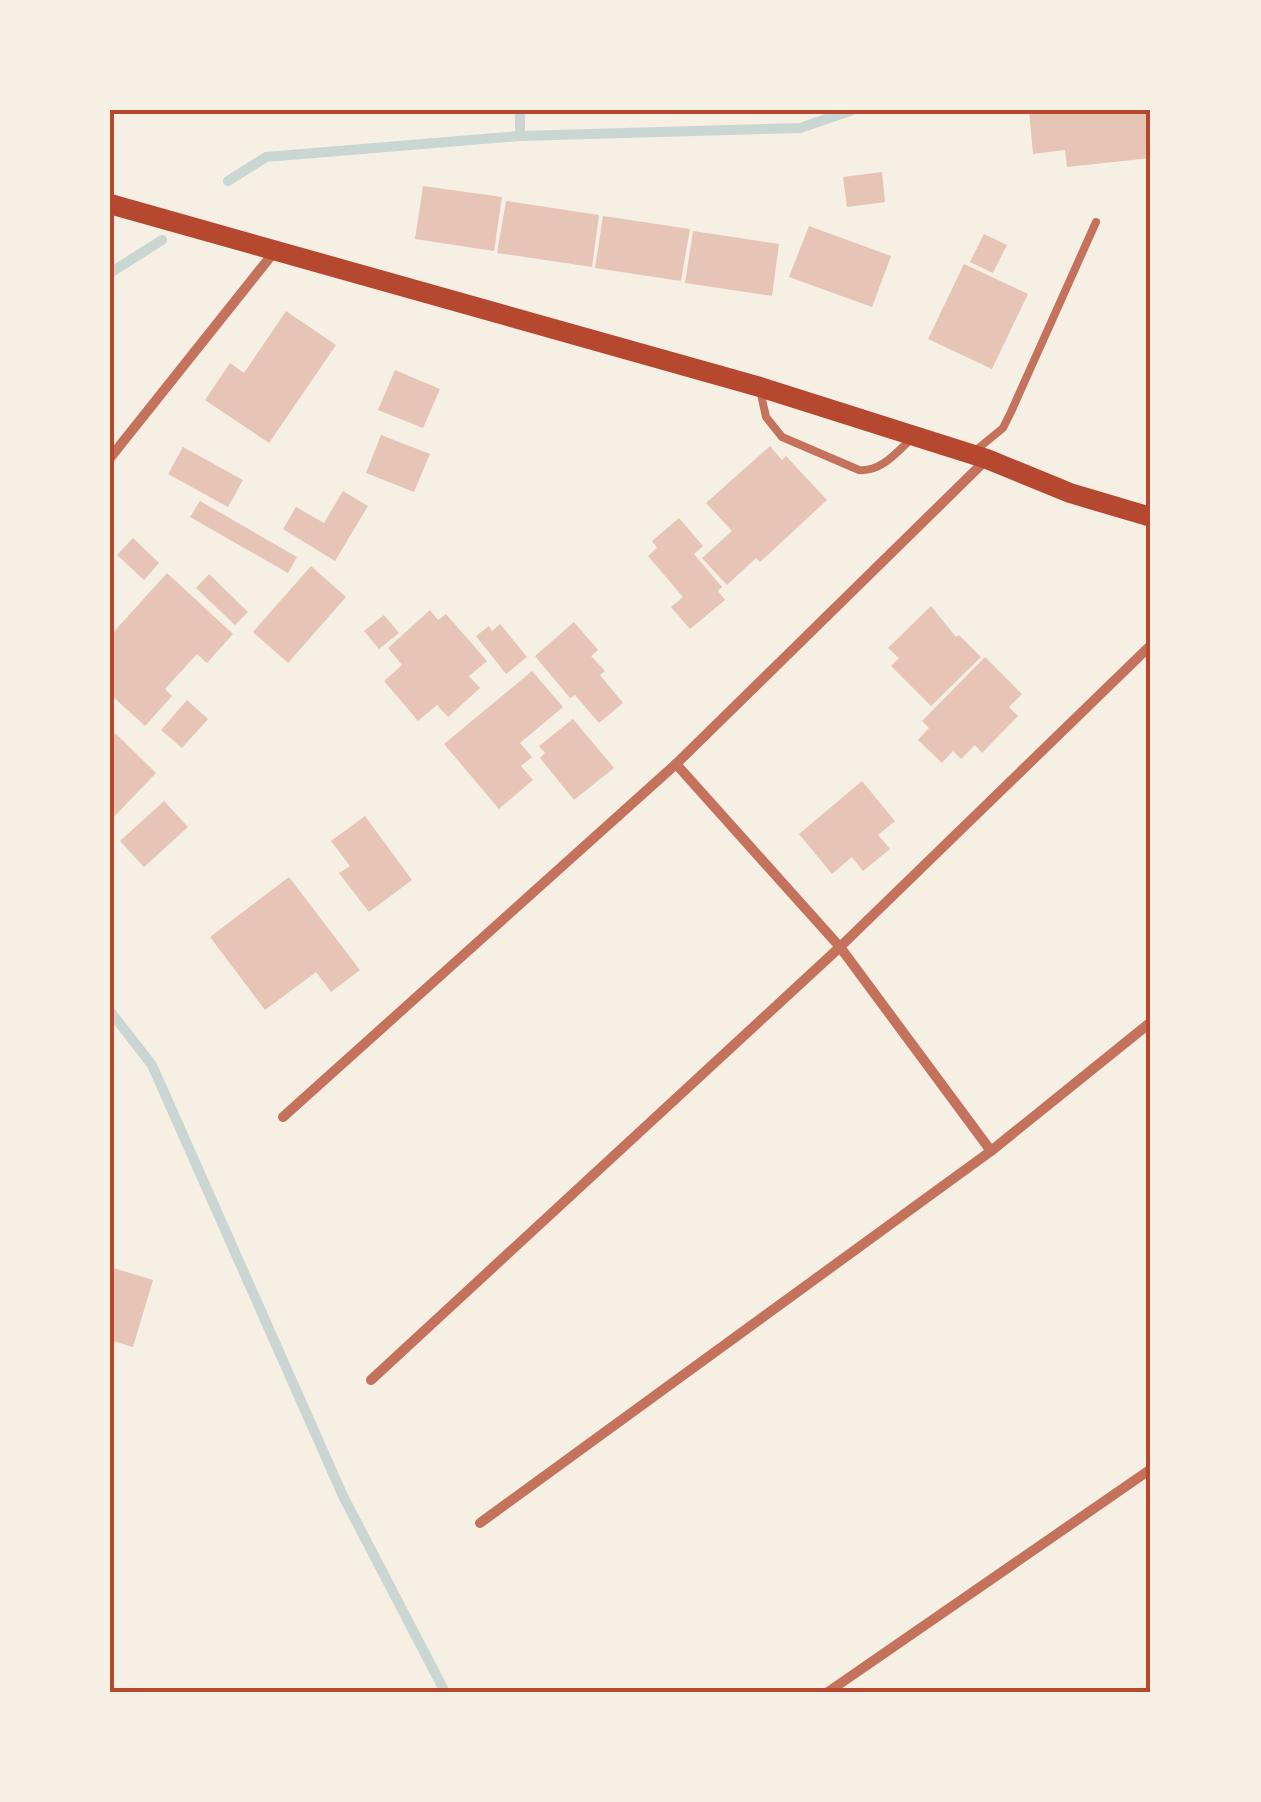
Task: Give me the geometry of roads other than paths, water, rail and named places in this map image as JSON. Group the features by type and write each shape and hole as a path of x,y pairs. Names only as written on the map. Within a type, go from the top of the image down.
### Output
{"main road":[{"path":"110,204 760,386 979,456 1070,493 1151,517"}],"street":[{"path":"110,458 275,252"},
{"path":"284,1117 676,764 979,456"},
{"path":"372,1380 840,946 1151,645"},
{"path":"676,764 840,946 990,1151"},
{"path":"480,1523 990,1151 1151,1022"},
{"path":"828,1692 1151,1469"}],"lane":[{"path":"979,456 1011,412 1096,222"},
{"path":"760,386 766,418 782,437 860,470 881,466 915,436"}],"waterway":[{"path":"520,110 520,136"},
{"path":"228,181 266,157 520,136 800,128 853,110"},
{"path":"110,273 162,240"},
{"path":"110,1011 152,1065 343,1496 445,1692"}]}
